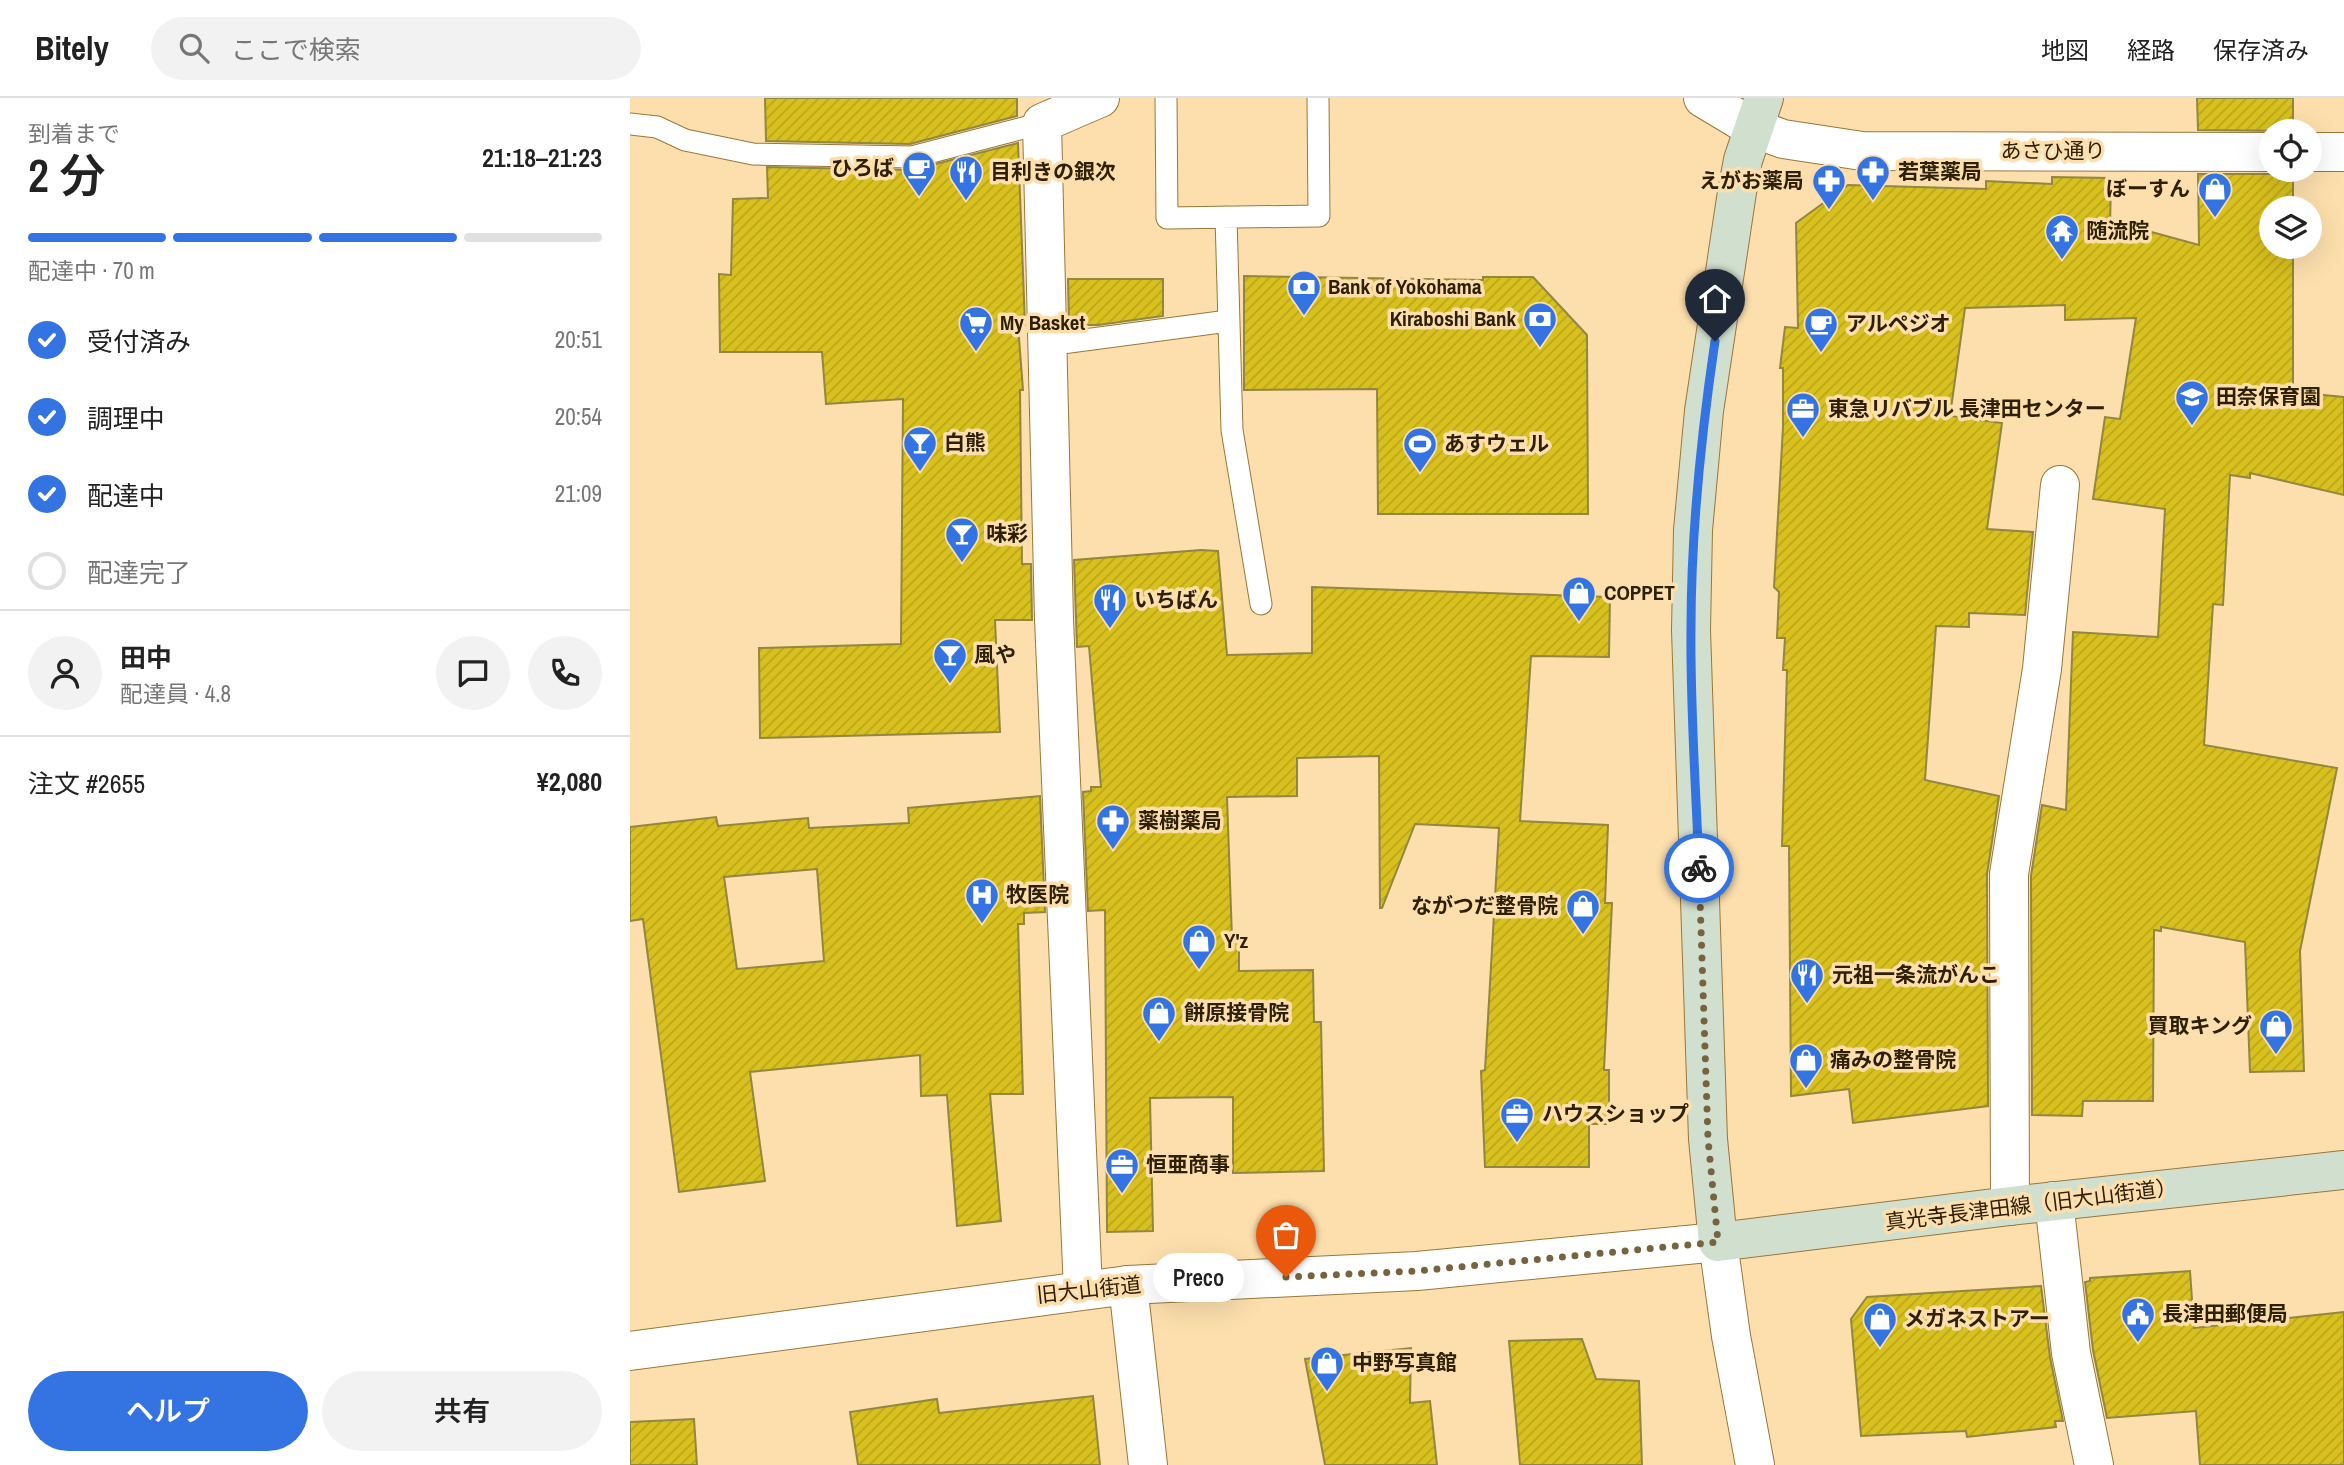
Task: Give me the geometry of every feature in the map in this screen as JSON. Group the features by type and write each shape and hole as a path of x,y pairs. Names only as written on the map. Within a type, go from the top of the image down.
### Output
{"main road":[{"path":"1718,1242 1708,1139 1692,671 1693,530 1704,411 1737,192 1759,113"},
{"name":"真光寺長津田線（旧大山街道）","path":"1718,1242 2010,1206 2344,1170"}],"street":[{"path":"1083,1290 1055,633 1042,123 1100,98"},
{"name":"あさひ通り","path":"1703,98 1759,113 1797,142 1861,151 2259,152"},
{"path":"2322,152 2344,152"},
{"path":"2010,1206 2009,874 2042,669 2060,485"},
{"path":"2054,1201 2071,1353 2094,1465"},
{"path":"1718,1242 1731,1336 1755,1465"},
{"name":"旧大山街道","path":"630,1351 1128,1285 1417,1271 1718,1242"},
{"path":"1128,1285 1148,1465"}],"lane":[{"path":"1166,98 1167,218 1319,216 1318,98"},
{"path":"630,124 657,127 685,140 753,154 912,157 1042,123"},
{"path":"1226,217 1232,429 1261,604"},
{"path":"1047,345 1228,321"}],"building":[{"path":"765,98 1017,98 1017,116 910,144 766,141"},
{"path":"2197,98 2293,98 2293,119 2259,119 2259,131 2198,130"},
{"path":"1018,143 1025,325 1018,325 1023,390 1020,390 1022,564 1031,564 1032,620 995,620 1000,732 760,738 759,648 901,644 903,399 826,404 822,352 720,352 719,274 731,275 733,199 768,198 767,167 912,170"},
{"path":"2198,174 2259,174 2259,182 2293,182 2293,196 2259,196 2259,259 2293,259 2293,392 2344,397 2344,495 2250,473 2250,478 2230,475 2223,605 2213,604 2204,745 2337,768 2300,951 2304,1071 2250,1072 2245,942 2161,927 2161,931 2154,930 2153,1101 2083,1101 2082,1116 2032,1115 2031,876 2042,805 2066,810 2073,632 2158,637 2165,509 2093,499 2105,417 2120,419 2136,318 2065,320 2065,305 1965,308 1950,416 2002,423 1987,529 2033,532 2025,615 1969,613 1969,627 1936,626 1925,780 1999,796 1987,874 1988,1106 1853,1123 1849,1089 1791,1096 1789,846 1782,846 1787,670 1783,670 1785,638 1777,638 1779,592 1774,587 1783,427 1783,368 1780,368 1785,327 1798,328 1796,223 1848,185 1986,189 1986,181 2052,184 2052,177 2111,178 2110,229 2137,228 2199,245"},
{"path":"1244,276 1483,280 1483,277 1533,277 1587,335 1588,514 1378,514 1377,389 1244,390"},
{"path":"1068,279 1163,279 1163,316 1098,325 1069,325"},
{"path":"1218,551 1227,655 1312,653 1312,587 1610,597 1609,657 1531,656 1520,821 1608,825 1605,903 1612,903 1604,1070 1609,1070 1609,1124 1589,1124 1589,1167 1485,1167 1481,1071 1485,1070 1499,828 1415,824 1380,908 1379,756 1297,758 1297,796 1227,797 1232,938 1239,938 1239,971 1313,970 1314,1022 1321,1022 1324,1171 1233,1173 1233,1097 1150,1098 1153,1231 1107,1232 1105,910 1088,911 1083,792 1091,791 1091,787 1101,787 1089,646 1077,647 1074,560"},
{"path":"1040,796 1045,912 1024,913 1024,924 1018,924 1023,1094 990,1094 1001,1221 957,1226 947,1095 921,1096 920,1055 750,1072 765,1181 679,1192 643,919 630,921 630,827 716,817 718,826 808,818 809,828 909,823 908,808","holes":["817,869 824,961 737,969 724,877"]},
{"path":"2190,1271 2194,1328 2344,1312 2344,1465 2200,1465 2196,1411 2107,1418 2093,1350 2085,1282 2090,1281 2090,1278"},
{"path":"2041,1286 2050,1357 2063,1421 2055,1421 2056,1427 1967,1437 1966,1431 1861,1436 1851,1319 1867,1297"},
{"path":"1582,1339 1596,1379 1639,1381 1642,1465 1520,1465 1509,1341"},
{"path":"1411,1348 1410,1403 1430,1401 1437,1465 1325,1465 1305,1359"},
{"path":"1093,1396 1100,1465 858,1465 850,1412 937,1399 939,1413"},
{"path":"694,1419 697,1465 630,1465 630,1422"}],"way so far":[{"path":"1286,1277 1417,1271 1718,1242 1708,1139 1699,868"}],"place":[{"name":"ひろば","path":"919,198"},
{"name":"目利きの銀次","path":"966,202"},
{"name":"若葉薬局","path":"1873,202"},
{"name":"えがお薬局","path":"1829,211"},
{"name":"ぼーすん","path":"2215,219"},
{"name":"随流院","path":"2062,261"},
{"name":"Bank of Yokohama","path":"1304,317"},
{"name":"Kiraboshi Bank","path":"1540,349"},
{"name":"My Basket","path":"976,353"},
{"name":"アルペジオ","path":"1821,354"},
{"name":"田奈保育園","path":"2192,427"},
{"name":"東急リバブル 長津田センター","path":"1803,439"},
{"name":"白熊","path":"920,473"},
{"name":"あすウェル","path":"1420,474"},
{"name":"味彩","path":"962,564"},
{"name":"COPPET","path":"1579,623"},
{"name":"いちばん","path":"1110,630"},
{"name":"風や","path":"950,685"},
{"name":"薬樹薬局","path":"1113,851"},
{"name":"牧医院","path":"982,925"},
{"name":"ながつだ整骨院","path":"1583,936"},
{"name":"Y'z","path":"1199,971"},
{"name":"元祖一条流がんこ","path":"1807,1005"},
{"name":"餅原接骨院","path":"1159,1043"},
{"name":"買取キング","path":"2276,1056"},
{"name":"痛みの整骨院","path":"1806,1090"},
{"name":"ハウスショップ","path":"1517,1144"},
{"name":"恒亜商事","path":"1122,1195"},
{"name":"Preco","path":"1286,1277"},
{"name":"長津田郵便局","path":"2138,1344"},
{"name":"メガネストアー","path":"1880,1349"},
{"name":"中野写真館","path":"1327,1393"}],"route":[{"path":"1699,868 1690,630 1693,530 1704,411 1715,341"}]}
